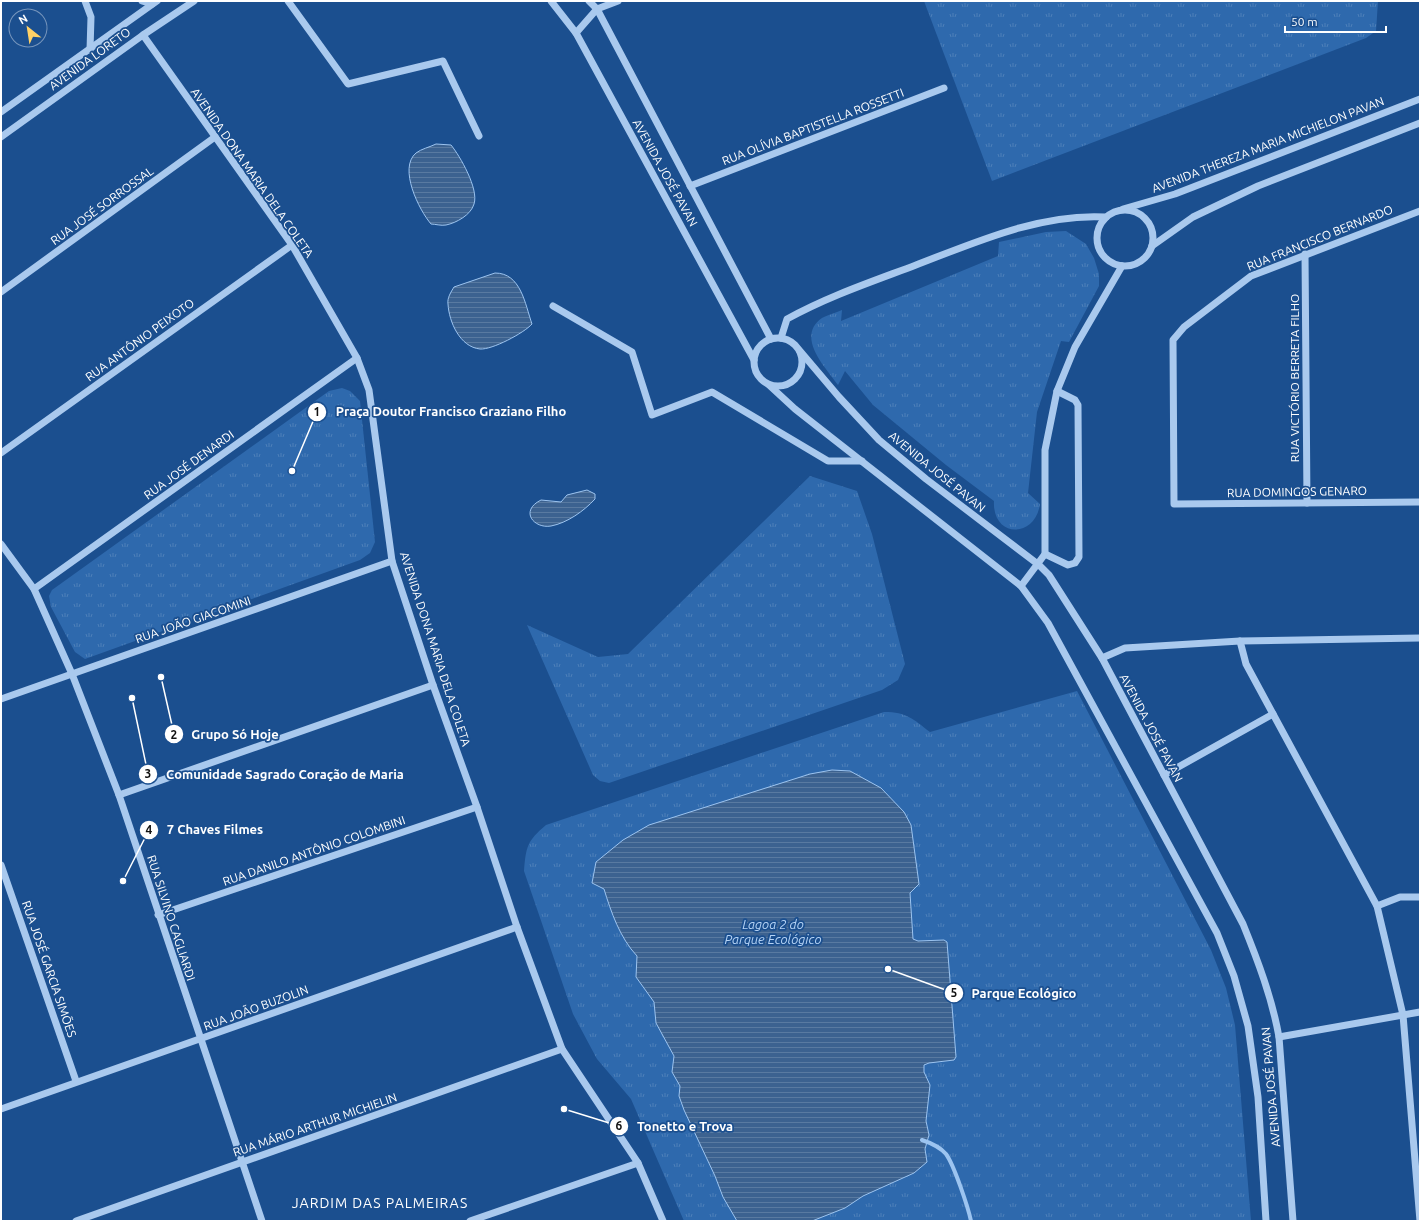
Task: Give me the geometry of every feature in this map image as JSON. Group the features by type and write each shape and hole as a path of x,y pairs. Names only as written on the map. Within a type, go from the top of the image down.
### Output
{"street":[{"path":"85,1 91,17 90,50"},
{"path":"142,1 154,3"},
{"name":"AVENIDA LORETO","path":"1,136 143,35 194,1"},
{"path":"288,1 348,84 443,61 479,136"},
{"name":"AVENIDA JOSÉ PAVAN","path":"551,1 576,33 754,360"},
{"name":"AVENIDA JOSÉ PAVAN","path":"589,1 597,9 771,339"},
{"path":"576,33 597,9 618,1"},
{"name":"AVENIDA LORETO","path":"2,108 90,50 154,3"},
{"name":"AVENIDA DONA MARIA DELA COLETA","path":"143,35 292,245 357,358 369,390 392,561 433,685 477,807 517,927 562,1049 638,1163 663,1221"},
{"name":"RUA OLÍVIA BAPTISTELLA ROSSETTI","path":"690,186 944,88"},
{"name":"AVENIDA THEREZA MARIA MICHIELON PAVAN","path":"1122,210 1175,194 1420,99"},
{"path":"1152,246 1193,217 1258,186 1420,123"},
{"name":"RUA JOSÉ SORROSSAL","path":"1,292 215,137"},
{"path":"1122,210 1132,210 1140,214 1147,220 1153,232 1152,246 1148,254 1140,261 1132,265 1122,266 1113,263 1106,258 1100,250 1097,242 1099,228 1106,217 1114,212 1122,210"},
{"name":"RUA FRANCISCO BERNARDO","path":"1174,504 1173,340 1184,327 1251,276 1420,210"},
{"path":"781,338 787,319 820,301 1015,228 1088,216 1106,217"},
{"name":"RUA ANTÔNIO PEIXOTO","path":"1,453 292,245"},
{"name":"RUA VICTÓRIO BERRETA FILHO","path":"1305,254 1307,503"},
{"path":"1021,586 1039,565 1045,554 1045,450 1057,391 1075,347 1122,266"},
{"path":"554,306 632,352 652,415 712,392 828,461 862,460"},
{"path":"781,338 795,344 803,359 802,368 799,375 786,386 777,387 769,385 757,375 754,360 759,347 771,339 781,338"},
{"name":"AVENIDA JOSÉ PAVAN","path":"800,351 839,397 879,440 926,479 1039,565 1049,575 1102,658 1243,924 1261,968 1274,1012 1279,1037 1294,1221"},
{"name":"RUA JOSÉ DENARDI","path":"34,589 357,358"},
{"name":"AVENIDA JOSÉ PAVAN","path":"769,385 795,409 1021,586 1048,623 1068,656 1217,933 1234,976 1248,1026 1258,1097 1266,1221"},
{"path":"1045,554 1068,565 1075,563 1079,557 1078,405 1075,400 1057,391"},
{"name":"RUA DOMINGOS GENARO","path":"1174,504 1420,502"},
{"name":"RUA SILVINO CAGLIARDI","path":"1,544 34,589 72,674 118,795 262,1221"},
{"name":"RUA JOÃO GIACOMINI","path":"1,699 392,561"},
{"path":"1102,658 1125,648 1240,641 1420,638"},
{"path":"1240,641 1246,664 1378,906 1403,1015 1416,1127 1420,1221"},
{"path":"118,795 433,685"},
{"path":"1164,775 1273,714"},
{"name":"RUA DANILO ANTÔNIO COLOMBINI","path":"158,915 477,807"},
{"name":"RUA JOSÉ GARCIA SIMÕES","path":"1,865 76,1081"},
{"path":"1378,906 1400,897 1420,897"},
{"name":"RUA JOÃO BUZOLIN","path":"1,1109 76,1081 200,1040 517,927"},
{"path":"1279,1037 1420,1012"},
{"name":"RUA MÁRIO ARTHUR MICHIELIN","path":"76,1221 562,1049"},
{"path":"470,1221 638,1163"}],"green space":[{"path":"924,1 1378,1 1376,31 1366,38 992,181"},
{"path":"1066,231 1086,244 1094,258 1099,274 1099,286 1069,342 1061,341 1037,412 1028,493 1040,504 1037,515 1030,524 1023,528 1014,530 1006,527 1000,522 995,513 994,501 946,465 873,405 845,371 838,385 815,352 811,334 814,326 826,316 842,310 841,321 998,256 999,242 1046,232"},
{"path":"342,388 350,391 360,401 375,542 370,553 360,560 85,659 75,652 51,607 49,596 52,590 329,391"},
{"path":"810,476 857,491 872,534 905,664 898,680 882,690 609,783 600,781 593,775 527,625 598,657 628,654"},
{"path":"1077,691 1211,950 1226,988 1235,1025 1251,1221 684,1221 631,1099 597,1059 573,1014 524,871 527,850 531,840 546,825 884,712 898,713 909,717 930,732"}],"water":[{"path":"436,144 451,145 455,150 468,173 475,198 470,212 463,218 444,225 431,224 426,218 412,189 409,168 411,160 416,153"},
{"path":"495,273 504,274 511,278 516,284 521,291 532,324 508,340 492,347 480,349 467,344 461,339 453,326 448,300 454,287"},
{"path":"587,490 595,494 595,499 586,508 563,522 551,526 545,526 539,525 531,518 531,509 534,504 541,500 561,502 567,495"},
{"name":"Lagoa 2 do Parque Ecológico","path":"832,770 850,771 881,788 904,812 911,825 919,884 910,893 913,939 918,941 944,940 947,942 956,1057 954,1060 924,1065 924,1072 930,1085 926,1121 929,1135 925,1149 927,1162 914,1173 863,1196 845,1208 812,1221 737,1221 723,1197 715,1176 684,1110 679,1096 680,1086 672,1072 674,1056 656,1023 654,1002 636,977 637,956 621,933 613,916 604,889 592,883 596,862 623,840 649,825 810,774"}],"waterway":[{"path":"922,1140 929,1142 941,1149 946,1154 957,1176 971,1221"}],"place":[{"name":"Praça Doutor Francisco Graziano Filho","path":"292,471"},
{"name":"Grupo Só Hoje","path":"161,677"},
{"name":"Comunidade Sagrado Coração de Maria","path":"132,698"},
{"name":"7 Chaves Filmes","path":"123,881"},
{"name":"Parque Ecológico","path":"888,969"},
{"name":"Tonetto e Trova","path":"564,1109"}],"district":[{"name":"JARDIM DAS PALMEIRAS","path":"380,1203"}]}
